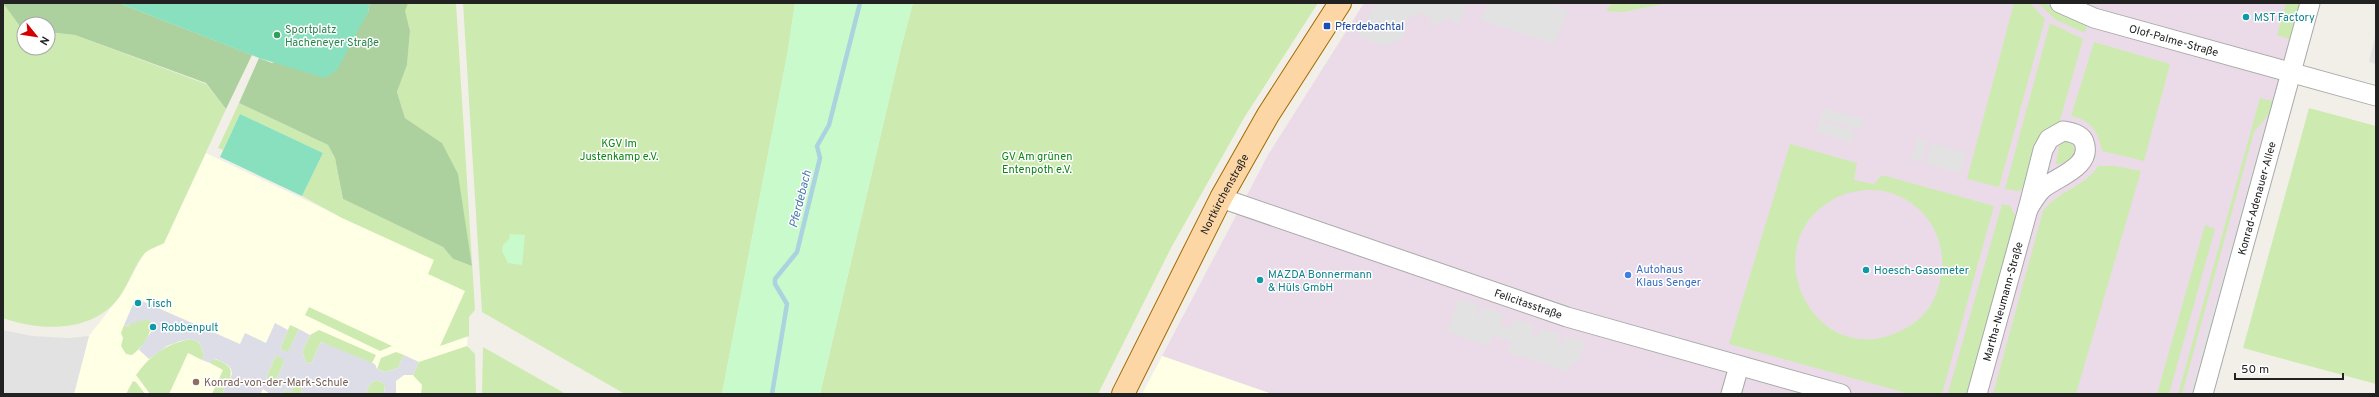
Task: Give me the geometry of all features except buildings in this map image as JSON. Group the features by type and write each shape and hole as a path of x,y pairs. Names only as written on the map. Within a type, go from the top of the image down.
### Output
{"main road":[{"name":"Nortkirchenstraße","path":"1123,394 1221,198 1268,115 1340,3"}],"street":[{"name":"Olof-Palme-Straße","path":"2060,3 2094,18 2376,96"},
{"name":"Konrad-Adenauer-Allee","path":"2203,394 2310,3"},
{"name":"Felicitasstraße","path":"1221,198 1567,317 1841,394"},
{"name":"Martha-Neumann-Straße","path":"1977,394 2028,209"},
{"path":"1731,394 1739,366"}],"shaded area":[{"path":"1364,3 2304,3 2196,394 1272,394 1162,356 1268,155"},
{"path":"1376,3 1466,3 1459,24 1451,21 1452,17 1432,26 1430,17 1421,14 1415,15 1405,21 1405,32 1402,39 1384,46 1357,36"},
{"path":"1487,3 1546,3 1568,10 1554,44 1481,20"},
{"path":"2376,33 2376,64 2369,62"},
{"path":"1823,108 1864,119 1861,130 1820,119"},
{"path":"1819,121 1855,131 1852,142 1816,132"},
{"path":"2270,122 2256,173 2253,168 2263,126"},
{"path":"1917,139 1927,142 1921,162 1911,160"},
{"path":"1932,143 1966,153 1960,173 1926,164"},
{"path":"206,153 335,214 466,260 468,394 74,394 89,336 121,295 145,252 164,243"},
{"path":"2256,173 2195,394 2190,394 2198,363 2203,360 2200,354 2215,301 2221,297 2218,293 2233,238 2239,234 2236,230 2250,176"},
{"path":"1458,299 1480,306 1477,315 1480,316 1483,307 1504,314 1500,324 1511,328 1514,319 1534,325 1531,334 1537,337 1541,328 1561,335 1558,344 1562,345 1566,336 1585,342 1578,364 1572,362 1569,372 1508,352 1511,341 1492,335 1489,346 1447,332"},
{"path":"140,300 240,344 245,333 266,343 275,323 288,330 280,349 288,352 299,329 310,335 302,352 306,362 311,364 321,342 375,364 377,369 385,372 398,368 404,355 419,362 413,375 404,375 396,381 396,394 384,394 385,384 376,380 371,383 365,394 301,394 303,383 297,380 291,393 285,390 283,394 270,394 263,389 260,394 222,394 232,374 231,369 228,365 216,359 212,360 210,363 202,360 204,355 199,342 191,339 180,341 167,346 149,359 139,350 151,332 149,326 151,322 144,319 142,322 138,320 135,325 131,322 128,327 124,325 134,302 138,304","holes":["276,355 282,358 284,363 275,382 266,378"]},
{"path":"3,330 32,336 69,338 89,336 74,394 3,394"},
{"path":"1162,356 1272,394 1142,394"}],"green space":[{"path":"3,3 16,19 16,56 56,56 56,33 75,35 206,84 226,109 164,243 145,253 138,262 122,293 111,306 98,316 84,322 68,326 35,326 3,318"},
{"path":"3,3 119,3 252,55 226,109 206,83 75,35 56,33 56,16 16,16 16,21"},
{"name":"Sportplatz Hacheneyer Straße","path":"119,3 370,3 368,12 337,70 325,78 259,58"},
{"path":"370,3 408,3 405,11 410,31 407,65 397,92 405,118 442,143 458,174 472,266 453,259 443,247 343,199 335,158 328,145 239,103 259,58 272,63 368,12"},
{"path":"408,3 456,3 475,310 469,317 469,336 440,346 465,291 428,274 434,260 342,218 302,196 323,153 240,114 223,150 218,148 239,103 328,145 335,158 343,199 443,247 453,259 472,266 457,174 442,143 405,118 397,92 407,65 410,31 404,11"},
{"name":"KGV Im Justenkamp e.V.","path":"463,3 795,3 788,50 722,394 625,394 482,312"},
{"path":"795,3 913,3 902,44 820,394 722,394 788,50"},
{"name":"GV Am grünen Entenpoth e.V.","path":"913,3 1318,3 1244,118 1171,248 1098,394 820,394 902,44"},
{"path":"1612,3 1669,3 1623,12 1606,11"},
{"path":"2014,3 2030,3 2045,19 1999,187 1967,179"},
{"path":"2038,3 2045,3 2066,16 2087,24 2085,33 2056,20"},
{"path":"2286,3 2300,3 2290,39 2277,35"},
{"path":"2050,23 2083,39 2059,124 2025,188 2018,191 2005,189"},
{"path":"2094,42 2170,64 2144,161 2102,151 2096,132 2093,128 2084,121 2071,116"},
{"path":"2260,98 2273,101 2270,113 2254,132 2182,394 2178,394"},
{"path":"2309,108 2376,126 2376,384 2243,348"},
{"path":"240,114 323,153 302,196 220,157"},
{"path":"2063,142 2069,142 2074,147 2074,151 2069,160 2056,164 2059,146"},
{"path":"1790,144 1857,163 1854,180 1874,184 1882,175 1994,206 1942,394 1910,394 1729,344","holes":["1864,190 1879,190 1888,192 1905,199 1919,209 1930,222 1937,237 1941,252 1942,269 1939,286 1932,303 1921,317 1912,325 1896,333 1865,339 1838,333 1817,317 1802,294 1795,267 1799,240 1813,215 1840,196"]},
{"path":"2098,166 2115,166 2141,171 2076,394 1993,394 2043,211 2056,198 2086,179"},
{"path":"2002,204 2010,206 2018,221 1970,394 1948,393"},
{"path":"2205,225 2215,229 2169,394 2157,394"},
{"path":"510,234 525,235 522,265 508,263 502,251 503,245 509,239"},
{"path":"309,307 392,346 380,351 305,315"},
{"path":"144,318 151,322 148,336 143,345 136,352 132,355 126,354 121,346 123,338 121,333 124,325 128,327 131,322"},
{"path":"290,325 299,329 288,353 280,349"},
{"path":"319,330 376,355 371,365 321,342 311,364 306,362 302,352 310,335"},
{"path":"191,339 199,342 204,355 202,360 188,353 169,394 150,394 136,375 141,368 160,351 174,344"},
{"path":"467,346 475,354 476,394 421,394 422,385 413,375 419,362"},
{"path":"483,347 566,394 482,394"},
{"path":"396,352 404,355 398,368 385,372 377,369 381,358"},
{"path":"276,355 283,358 284,363 275,382 266,378"},
{"path":"211,359 224,363 230,369 231,373 229,382 222,394 212,394 223,370 210,363"},
{"path":"297,380 303,383 301,394 283,394 285,390 291,392"},
{"path":"376,380 385,384 384,394 365,394 371,383"},
{"path":"133,381 136,382 145,394 126,394"}],"waterway":[{"name":"Pferdebach","path":"772,394 787,304 775,284 775,279 797,252 820,158 817,146 829,125 860,3"}],"place":[{"name":"MST Factory","path":"2246,17"},
{"name":"Pferdebachtal","path":"1327,26"},
{"name":"Sportplatz Hacheneyer Straße","path":"277,35"},
{"name":"Hoesch-Gasometer","path":"1866,270"},
{"name":"Autohaus Klaus Senger","path":"1628,275"},
{"name":"MAZDA Bonnermann & Hüls GmbH","path":"1260,280"},
{"name":"Tisch","path":"138,303"},
{"name":"Robbenpult","path":"153,327"},
{"name":"Konrad-von-der-Mark-Schule","path":"196,382"}]}
